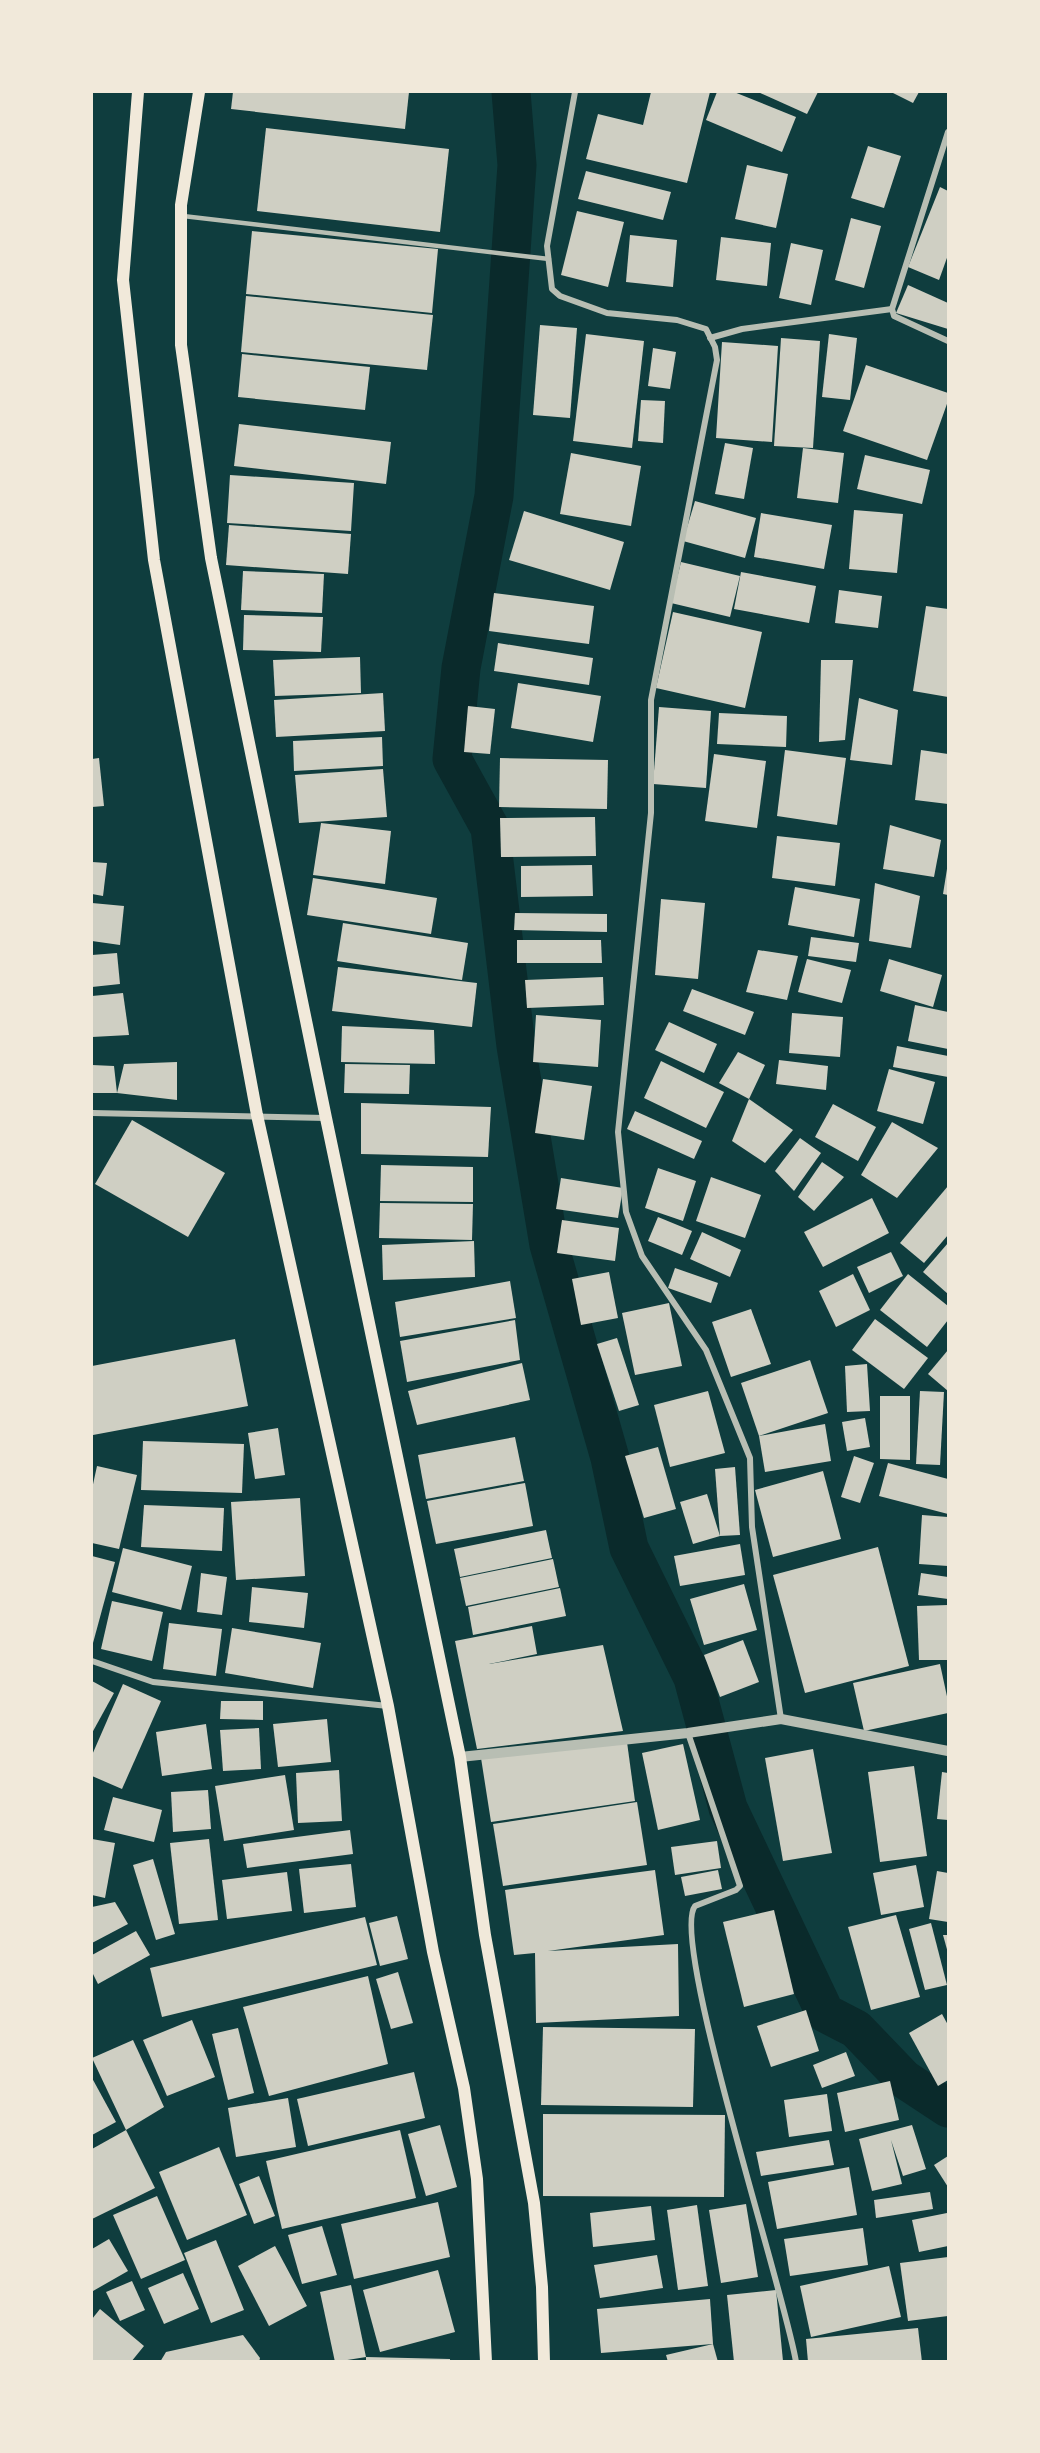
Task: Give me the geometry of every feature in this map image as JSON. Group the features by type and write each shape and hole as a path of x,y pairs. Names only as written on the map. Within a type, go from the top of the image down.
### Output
{"main road":[{"path":"138,92 123,280 154,560 257,1115 388,1706 433,1952 464,2088 477,2180 486,2361"},
{"path":"200,92 180,216 182,345 211,558 460,1757 485,1935 534,2203 542,2287 544,2361"}],"street":[{"path":"575,92 547,246 552,289 560,296 608,314 677,320 706,329 715,346 717,360 651,700 651,813 618,1132 626,1212 642,1256 706,1350 750,1458 752,1527 782,1719"},
{"path":"948,132 892,309 894,316 948,341"},
{"path":"710,339 742,329 892,309"},
{"path":"92,1113 326,1118"},
{"path":"92,1661 153,1682 388,1706"},
{"path":"460,1757 708,1730 782,1719 948,1750"},
{"path":"688,1732 740,1886 736,1890 695,1906 690,1914 692,1936 703,1998 730,2119 785,2307 796,2361"}],"lane":[{"path":"180,216 549,259"}],"building":[{"path":"233,92 409,92 405,129 231,109"},
{"path":"651,92 710,92 687,183 586,159 598,114 643,125"},
{"path":"717,92 734,92 796,117 782,152 706,120"},
{"path":"758,92 818,92 807,114"},
{"path":"891,92 919,92 913,103"},
{"path":"266,128 449,149 440,232 257,211"},
{"path":"868,146 901,156 884,208 851,198"},
{"path":"747,165 788,174 776,228 735,219"},
{"path":"586,171 671,192 663,220 578,199"},
{"path":"940,187 948,191 948,255 939,280 908,267"},
{"path":"577,211 624,222 608,287 561,275"},
{"path":"851,218 881,226 864,288 835,280"},
{"path":"252,231 438,249 432,313 246,294"},
{"path":"630,235 677,240 673,287 626,282"},
{"path":"721,237 771,243 767,286 716,280"},
{"path":"791,243 823,250 811,305 779,298"},
{"path":"908,285 948,303 948,329 896,313"},
{"path":"246,296 433,315 427,370 241,352"},
{"path":"540,325 577,328 570,418 533,415"},
{"path":"586,334 644,341 632,448 573,441"},
{"path":"829,334 857,338 850,400 822,397"},
{"path":"781,338 820,341 813,448 774,446"},
{"path":"722,342 778,346 772,442 716,438"},
{"path":"653,348 676,352 670,389 648,386"},
{"path":"242,354 370,367 365,410 238,397"},
{"path":"866,365 948,393 948,401 927,460 843,431"},
{"path":"641,400 665,401 663,443 638,441"},
{"path":"239,424 391,442 386,484 234,466"},
{"path":"725,443 753,448 744,499 715,494"},
{"path":"803,448 844,453 838,503 797,498"},
{"path":"571,453 641,466 631,526 560,514"},
{"path":"865,455 930,470 922,504 857,489"},
{"path":"230,475 354,483 351,531 227,523"},
{"path":"695,501 756,518 745,558 683,541"},
{"path":"854,510 903,514 897,573 849,569"},
{"path":"524,511 624,542 610,590 509,560"},
{"path":"761,513 832,525 824,569 754,557"},
{"path":"229,525 351,534 348,574 226,565"},
{"path":"681,562 740,576 730,617 671,603"},
{"path":"243,571 324,574 322,613 241,610"},
{"path":"741,572 816,586 809,623 734,609"},
{"path":"839,590 882,596 878,628 835,623"},
{"path":"494,593 594,606 589,644 489,631"},
{"path":"926,606 948,609 948,697 913,691"},
{"path":"673,612 762,632 745,708 656,688"},
{"path":"244,615 323,617 321,652 243,650"},
{"path":"498,643 593,658 589,685 494,671"},
{"path":"360,657 361,693 275,696 273,660"},
{"path":"821,660 853,660 845,740 819,742"},
{"path":"518,683 601,696 593,742 511,728"},
{"path":"383,693 385,731 276,737 274,700"},
{"path":"859,698 898,710 892,765 850,760"},
{"path":"468,706 495,709 490,754 464,752"},
{"path":"659,707 711,711 706,788 653,784"},
{"path":"719,713 787,716 786,747 717,744"},
{"path":"382,737 383,766 294,771 293,741"},
{"path":"785,750 846,758 837,825 777,816"},
{"path":"921,750 948,754 948,804 915,800"},
{"path":"714,754 766,761 757,828 705,821"},
{"path":"99,758 104,806 92,807 92,759"},
{"path":"500,758 608,760 607,809 499,807"},
{"path":"383,769 387,817 299,823 295,775"},
{"path":"595,817 596,856 501,857 500,818"},
{"path":"321,823 391,831 385,884 313,875"},
{"path":"890,825 941,840 934,877 883,869"},
{"path":"777,836 840,843 835,886 772,878"},
{"path":"92,862 107,863 103,896 92,894"},
{"path":"592,865 593,896 521,897 521,866"},
{"path":"948,870 948,895 943,894"},
{"path":"313,878 437,898 431,934 307,915"},
{"path":"875,883 920,896 911,948 869,941"},
{"path":"795,887 860,899 854,937 788,925"},
{"path":"661,899 705,903 698,979 655,975"},
{"path":"92,903 124,906 120,945 92,941"},
{"path":"515,913 607,914 607,932 514,930"},
{"path":"343,923 468,943 462,980 337,961"},
{"path":"811,937 859,943 856,962 808,956"},
{"path":"517,940 601,940 602,963 517,963"},
{"path":"758,950 798,956 787,1000 746,992"},
{"path":"117,953 120,984 92,987 92,955"},
{"path":"807,959 851,970 842,1003 798,992"},
{"path":"889,959 942,975 933,1007 880,991"},
{"path":"338,967 477,983 472,1027 332,1011"},
{"path":"603,977 604,1005 527,1008 525,980"},
{"path":"692,989 754,1012 745,1035 683,1011"},
{"path":"123,993 129,1035 92,1037 92,996"},
{"path":"915,1005 948,1012 948,1049 908,1041"},
{"path":"792,1013 843,1017 840,1057 789,1053"},
{"path":"536,1015 601,1020 598,1067 533,1062"},
{"path":"669,1022 717,1044 704,1073 655,1050"},
{"path":"342,1026 434,1030 435,1064 341,1062"},
{"path":"897,1046 948,1056 948,1077 893,1067"},
{"path":"738,1052 765,1065 749,1099 719,1083"},
{"path":"779,1060 828,1066 826,1090 776,1084"},
{"path":"661,1061 724,1092 706,1128 644,1098"},
{"path":"177,1062 177,1100 117,1093 124,1064"},
{"path":"345,1064 410,1065 409,1094 344,1093"},
{"path":"92,1065 114,1066 117,1093 92,1093"},
{"path":"889,1069 935,1082 923,1124 877,1111"},
{"path":"543,1079 592,1086 584,1140 535,1133"},
{"path":"749,1099 793,1130 765,1163 732,1141"},
{"path":"361,1103 491,1107 488,1157 361,1154"},
{"path":"833,1104 876,1127 858,1161 815,1137"},
{"path":"635,1111 702,1141 694,1159 627,1129"},
{"path":"132,1120 225,1173 188,1237 95,1184"},
{"path":"892,1122 938,1148 897,1198 861,1175"},
{"path":"800,1138 821,1153 794,1191 775,1171"},
{"path":"822,1162 844,1177 814,1211 798,1197"},
{"path":"381,1165 473,1167 473,1202 380,1201"},
{"path":"658,1168 696,1181 683,1221 645,1208"},
{"path":"711,1177 761,1195 745,1238 696,1221"},
{"path":"561,1178 623,1188 618,1218 556,1209"},
{"path":"948,1186 948,1235 924,1263 900,1243"},
{"path":"872,1198 889,1233 823,1267 804,1232"},
{"path":"380,1203 473,1204 472,1240 379,1238"},
{"path":"658,1217 692,1231 682,1255 648,1241"},
{"path":"562,1220 619,1228 615,1261 557,1253"},
{"path":"702,1232 741,1250 730,1277 690,1259"},
{"path":"474,1241 475,1277 383,1280 382,1245"},
{"path":"948,1243 948,1294 923,1272"},
{"path":"891,1252 903,1276 869,1293 857,1267"},
{"path":"675,1268 718,1283 711,1303 668,1288"},
{"path":"609,1272 618,1318 581,1325 572,1279"},
{"path":"853,1274 870,1310 836,1327 819,1291"},
{"path":"908,1274 948,1306 948,1320 927,1347 880,1310"},
{"path":"510,1281 516,1318 400,1337 395,1302"},
{"path":"669,1303 682,1366 635,1375 622,1313"},
{"path":"751,1309 771,1364 731,1377 712,1322"},
{"path":"875,1319 928,1358 904,1389 852,1350"},
{"path":"515,1320 520,1360 407,1382 400,1341"},
{"path":"617,1338 639,1405 619,1411 597,1344"},
{"path":"235,1339 248,1406 93,1435 92,1366"},
{"path":"948,1350 948,1391 928,1374"},
{"path":"810,1360 828,1413 759,1436 741,1383"},
{"path":"522,1363 530,1400 417,1425 408,1391"},
{"path":"867,1364 870,1411 847,1412 845,1366"},
{"path":"708,1391 725,1453 670,1467 654,1405"},
{"path":"920,1391 944,1392 940,1465 916,1464"},
{"path":"880,1396 910,1396 910,1460 880,1459"},
{"path":"865,1418 870,1447 847,1451 842,1422"},
{"path":"825,1424 831,1461 765,1472 759,1436"},
{"path":"278,1428 285,1475 255,1479 248,1433"},
{"path":"515,1437 524,1481 426,1499 418,1455"},
{"path":"143,1441 244,1444 242,1493 141,1490"},
{"path":"658,1447 676,1509 644,1518 625,1456"},
{"path":"854,1456 874,1463 860,1503 841,1497"},
{"path":"888,1463 948,1479 948,1514 879,1496"},
{"path":"97,1466 137,1475 119,1549 92,1543 92,1489"},
{"path":"735,1467 740,1535 720,1536 715,1469"},
{"path":"823,1471 841,1539 773,1557 755,1490"},
{"path":"525,1483 533,1526 436,1544 427,1501"},
{"path":"707,1494 720,1536 693,1544 680,1502"},
{"path":"300,1498 305,1576 236,1580 231,1502"},
{"path":"144,1505 224,1508 222,1551 141,1547"},
{"path":"922,1515 948,1517 948,1566 919,1564"},
{"path":"546,1530 552,1558 460,1577 454,1549"},
{"path":"740,1544 745,1575 680,1586 674,1556"},
{"path":"878,1547 909,1666 805,1693 773,1575"},
{"path":"123,1548 192,1566 181,1610 112,1592"},
{"path":"92,1556 115,1562 93,1643 92,1643"},
{"path":"553,1559 559,1587 466,1606 460,1578"},
{"path":"201,1573 227,1577 222,1615 197,1612"},
{"path":"921,1573 948,1577 948,1599 918,1595"},
{"path":"744,1584 757,1630 704,1645 690,1599"},
{"path":"252,1587 308,1593 304,1628 249,1622"},
{"path":"560,1588 566,1616 473,1635 468,1607"},
{"path":"112,1601 163,1612 152,1661 101,1649"},
{"path":"948,1605 948,1660 919,1660 917,1606"},
{"path":"169,1623 222,1629 216,1676 163,1669"},
{"path":"532,1626 537,1654 489,1664 603,1645 623,1731 477,1749 455,1641"},
{"path":"232,1628 321,1643 313,1688 225,1673"},
{"path":"743,1640 759,1682 720,1697 704,1655"},
{"path":"940,1664 948,1701 948,1713 864,1731 853,1683"},
{"path":"92,1681 114,1693 92,1733"},
{"path":"123,1684 161,1701 122,1789 92,1776 92,1755"},
{"path":"221,1701 263,1701 263,1720 220,1719"},
{"path":"327,1719 331,1762 278,1767 273,1724"},
{"path":"206,1724 212,1769 162,1776 156,1732"},
{"path":"259,1728 261,1769 223,1771 220,1730"},
{"path":"627,1742 635,1801 491,1822 481,1758"},
{"path":"683,1744 700,1820 658,1830 642,1753"},
{"path":"813,1749 832,1853 783,1861 765,1758"},
{"path":"914,1766 927,1856 880,1862 868,1772"},
{"path":"339,1770 342,1821 298,1823 296,1773"},
{"path":"942,1772 948,1773 948,1820 937,1819"},
{"path":"285,1775 294,1830 224,1841 215,1786"},
{"path":"208,1790 211,1829 173,1832 171,1792"},
{"path":"113,1797 162,1810 154,1842 104,1830"},
{"path":"637,1802 647,1865 503,1886 493,1824"},
{"path":"350,1830 353,1854 247,1868 243,1844"},
{"path":"92,1839 115,1843 105,1898 92,1895"},
{"path":"209,1839 218,1920 179,1924 170,1843"},
{"path":"717,1841 721,1868 675,1875 671,1847"},
{"path":"153,1859 175,1934 156,1940 133,1865"},
{"path":"351,1864 356,1907 304,1913 299,1869"},
{"path":"916,1865 924,1907 881,1915 873,1873"},
{"path":"655,1870 664,1935 548,1951 678,1944 679,2016 536,2023 535,1953 514,1955 505,1890"},
{"path":"718,1870 722,1889 685,1896 681,1877"},
{"path":"937,1871 948,1873 948,1922 929,1919"},
{"path":"287,1872 292,1911 227,1919 222,1880"},
{"path":"115,1902 128,1924 92,1943 92,1907"},
{"path":"774,1910 794,1994 744,2007 723,1922"},
{"path":"896,1915 920,1997 871,2010 848,1927"},
{"path":"397,1916 408,1959 380,1966 369,1923"},
{"path":"365,1917 377,1965 162,2017 150,1968"},
{"path":"931,1923 947,1985 925,1990 909,1929"},
{"path":"136,1931 150,1955 98,1984 92,1972 92,1955"},
{"path":"943,1935 948,1935 948,1953"},
{"path":"398,1972 413,2023 391,2029 376,1979"},
{"path":"368,1976 388,2064 269,2096 243,2007"},
{"path":"806,2010 819,2051 771,2067 757,2026"},
{"path":"942,2014 948,2025 948,2080 938,2086 909,2033"},
{"path":"192,2020 215,2077 167,2096 143,2040"},
{"path":"543,2027 695,2029 693,2107 541,2105"},
{"path":"238,2028 254,2093 228,2100 212,2034"},
{"path":"133,2040 164,2107 126,2130 92,2058"},
{"path":"846,2052 855,2076 822,2088 813,2065"},
{"path":"414,2072 425,2118 308,2146 297,2099"},
{"path":"92,2078 116,2122 92,2135"},
{"path":"890,2081 899,2120 845,2132 837,2093"},
{"path":"827,2094 832,2131 789,2137 784,2100"},
{"path":"288,2098 296,2147 236,2157 228,2108"},
{"path":"543,2114 725,2115 724,2197 543,2196"},
{"path":"440,2125 457,2187 426,2196 408,2134"},
{"path":"912,2125 926,2169 903,2176 891,2140 902,2184 872,2191 859,2139"},
{"path":"126,2130 155,2188 92,2219 92,2149"},
{"path":"400,2130 416,2198 282,2229 266,2161"},
{"path":"829,2140 834,2165 761,2176 756,2152"},
{"path":"219,2147 247,2215 187,2240 159,2172"},
{"path":"948,2156 948,2187 934,2165"},
{"path":"849,2167 857,2215 777,2229 768,2182"},
{"path":"259,2176 275,2216 254,2224 239,2184"},
{"path":"930,2192 933,2209 876,2218 874,2200"},
{"path":"157,2196 185,2260 141,2279 113,2215"},
{"path":"438,2202 450,2257 354,2279 341,2224"},
{"path":"746,2204 758,2277 721,2283 709,2210"},
{"path":"697,2205 708,2286 678,2290 667,2210"},
{"path":"651,2206 655,2240 593,2247 590,2213"},
{"path":"947,2213 948,2246 919,2252 912,2220"},
{"path":"322,2226 337,2275 302,2284 288,2235"},
{"path":"863,2228 868,2265 790,2276 784,2239"},
{"path":"109,2239 128,2271 93,2291 92,2249"},
{"path":"216,2240 244,2310 211,2323 184,2253"},
{"path":"275,2246 307,2306 269,2326 238,2266"},
{"path":"657,2255 663,2288 600,2298 594,2265"},
{"path":"948,2257 948,2316 908,2321 900,2263"},
{"path":"889,2266 901,2317 811,2337 800,2286"},
{"path":"438,2270 455,2332 380,2352 363,2290"},
{"path":"183,2273 199,2309 164,2324 148,2288"},
{"path":"132,2281 145,2310 120,2321 106,2292"},
{"path":"351,2285 366,2357 335,2362 320,2292"},
{"path":"776,2290 783,2361 734,2362 727,2295"},
{"path":"710,2299 713,2344 601,2353 597,2309"},
{"path":"100,2309 144,2346 131,2362 92,2362 92,2319"},
{"path":"918,2328 922,2362 808,2362 806,2339"},
{"path":"243,2335 260,2358 259,2362 160,2362 166,2352"},
{"path":"713,2344 718,2362 668,2362 666,2355"},
{"path":"366,2357 450,2359 450,2362 366,2362"}],"waterway":[{"path":"511,92 517,165 494,496 461,668 452,759 490,828 516,1046 549,1245 610,1458 629,1548 693,1678 728,1808 825,2013 856,2029 904,2079 948,2108"}]}
